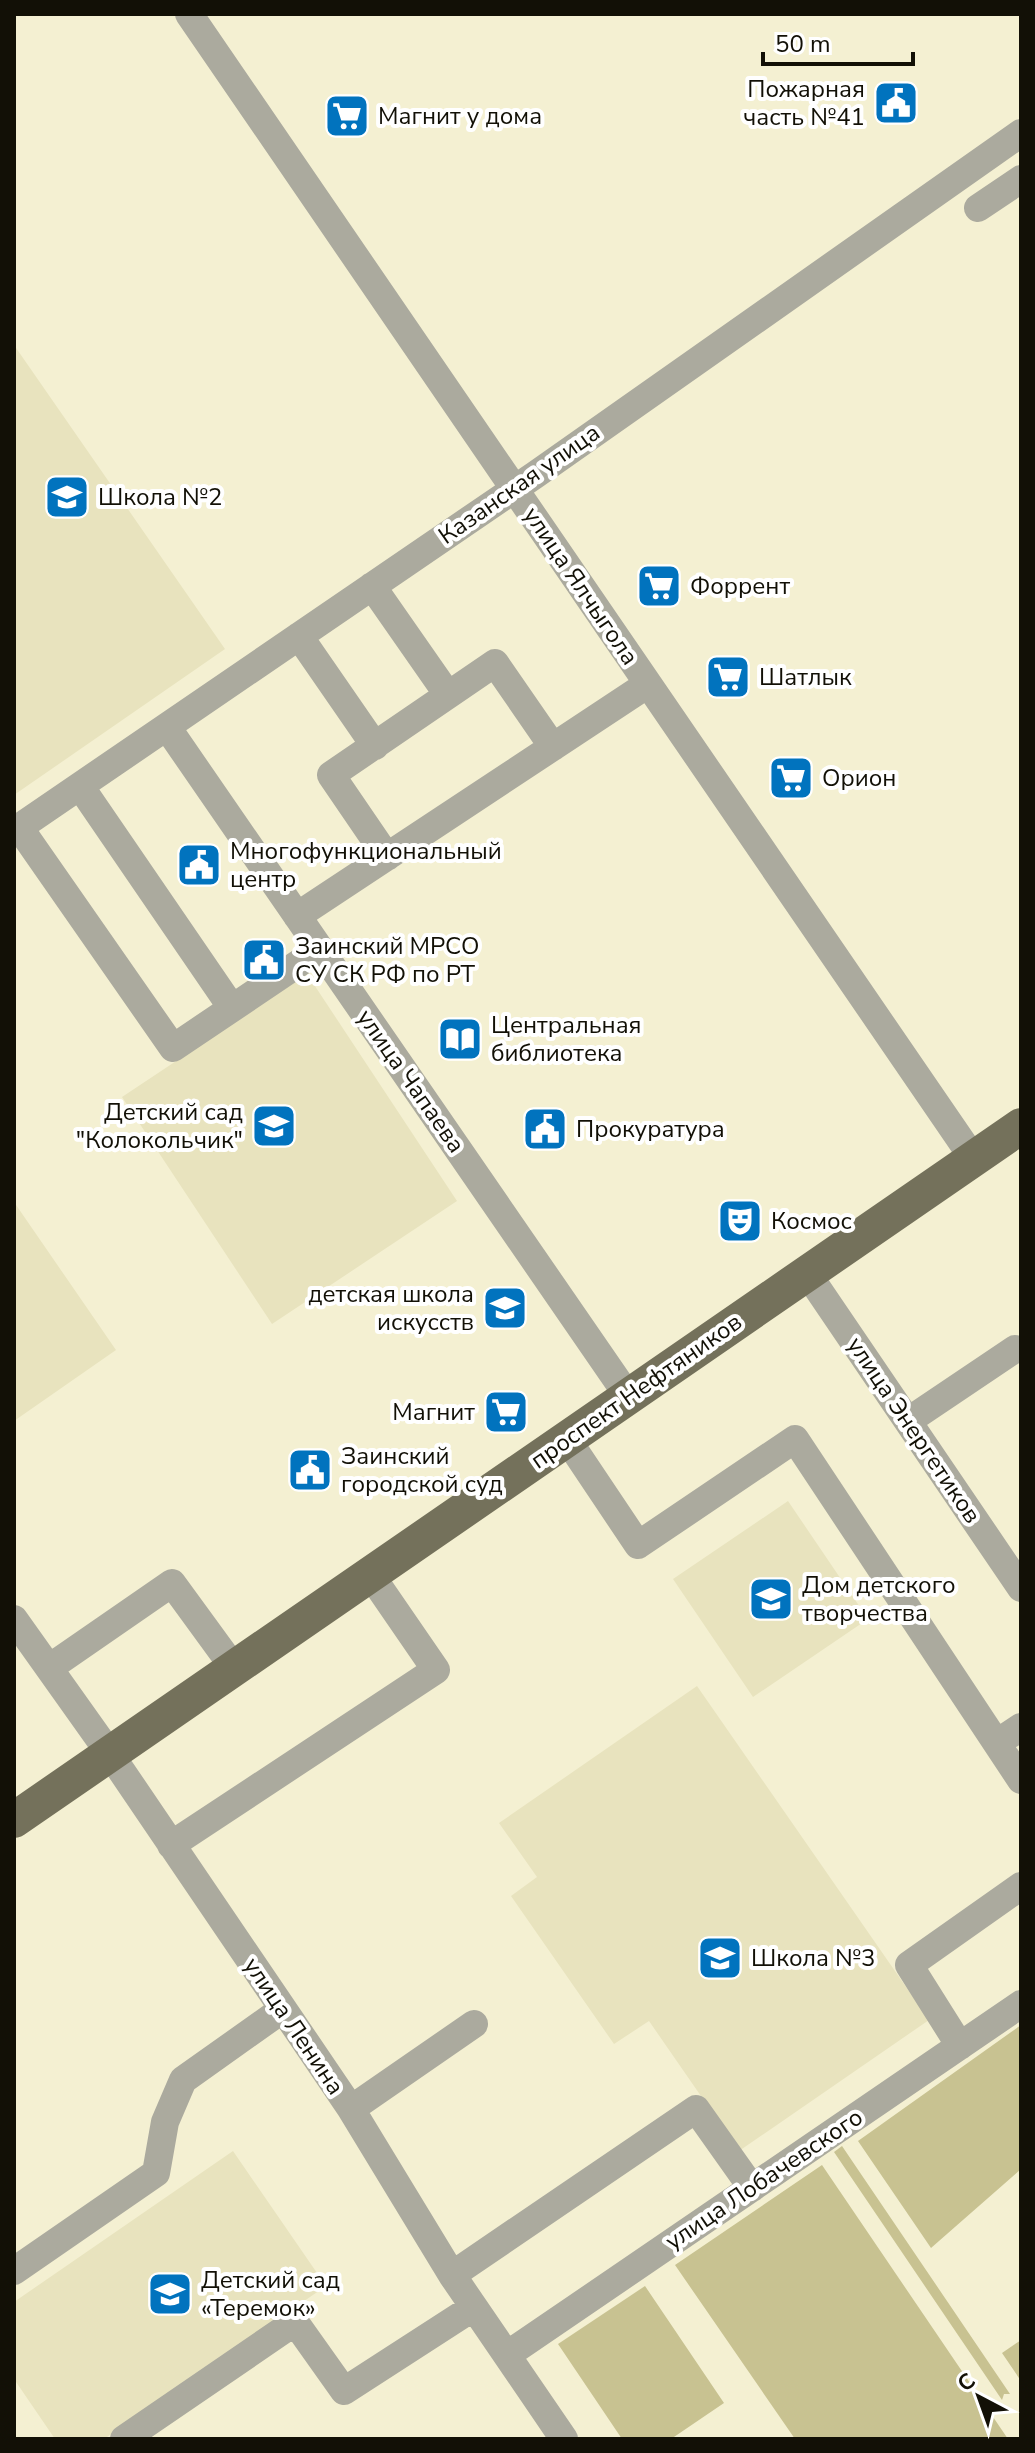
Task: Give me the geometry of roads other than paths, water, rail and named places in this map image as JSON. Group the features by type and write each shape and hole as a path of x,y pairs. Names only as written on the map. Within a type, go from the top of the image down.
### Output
{"main road":[{"name":"проспект Нефтяников","path":"14,1820 1021,1126"}],"street":[{"name":"улица Ялчыгола","path":"189,14 973,1158"},
{"name":"Казанская улица","path":"17,829 514,488 1021,133"},
{"path":"978,208 1021,179"},
{"path":"372,586 448,695"},
{"path":"299,636 375,746"},
{"path":"387,857 331,775 495,663 553,747"},
{"path":"297,916 648,684"},
{"name":"улица Чапаева","path":"167,727 628,1396"},
{"path":"80,786 232,1008"},
{"path":"17,829 173,1048 320,949"},
{"name":"улица Энергетиков","path":"807,1273 1021,1588"},
{"path":"908,1421 1015,1349"},
{"path":"567,1439 638,1545 795,1439 1021,1780"},
{"path":"171,1845 436,1670 370,1574"},
{"path":"49,1668 172,1583 234,1668"},
{"name":"улица Ленина","path":"14,1619 110,1754 351,2109 452,2275 564,2439"},
{"path":"997,1743 1021,1727"},
{"path":"960,2046 909,1965 1021,1886"},
{"name":"улица Лобачевского","path":"507,2355 1021,2004"},
{"path":"14,2271 156,2173 165,2122 183,2080 283,2009"},
{"path":"351,2109 474,2024"},
{"path":"452,2275 696,2109 752,2188"},
{"path":"124,2439 295,2322 344,2391 474,2307"}],"place":[{"name":"Пожарная часть №41","path":"896,103"},
{"name":"Магнит у дома","path":"347,116"},
{"name":"Школа №2","path":"67,497"},
{"name":"Форрент","path":"659,586"},
{"name":"Шатлык","path":"728,677"},
{"name":"Орион","path":"791,778"},
{"name":"Многофункциональный центр","path":"199,865"},
{"name":"Заинский МРСО СУ СК РФ по РТ","path":"264,960"},
{"name":"Центральная библиотека","path":"460,1039"},
{"name":"Детский сад \"Колокольчик\"","path":"274,1126"},
{"name":"Прокуратура","path":"545,1129"},
{"name":"Космос","path":"740,1221"},
{"name":"детская школа искусств","path":"505,1308"},
{"name":"Магнит","path":"506,1412"},
{"name":"Заинский городской суд","path":"310,1470"},
{"name":"Дом детского творчества","path":"771,1599"},
{"name":"Школа №3","path":"720,1958"},
{"name":"Детский сад «Теремок»","path":"170,2294"}]}
